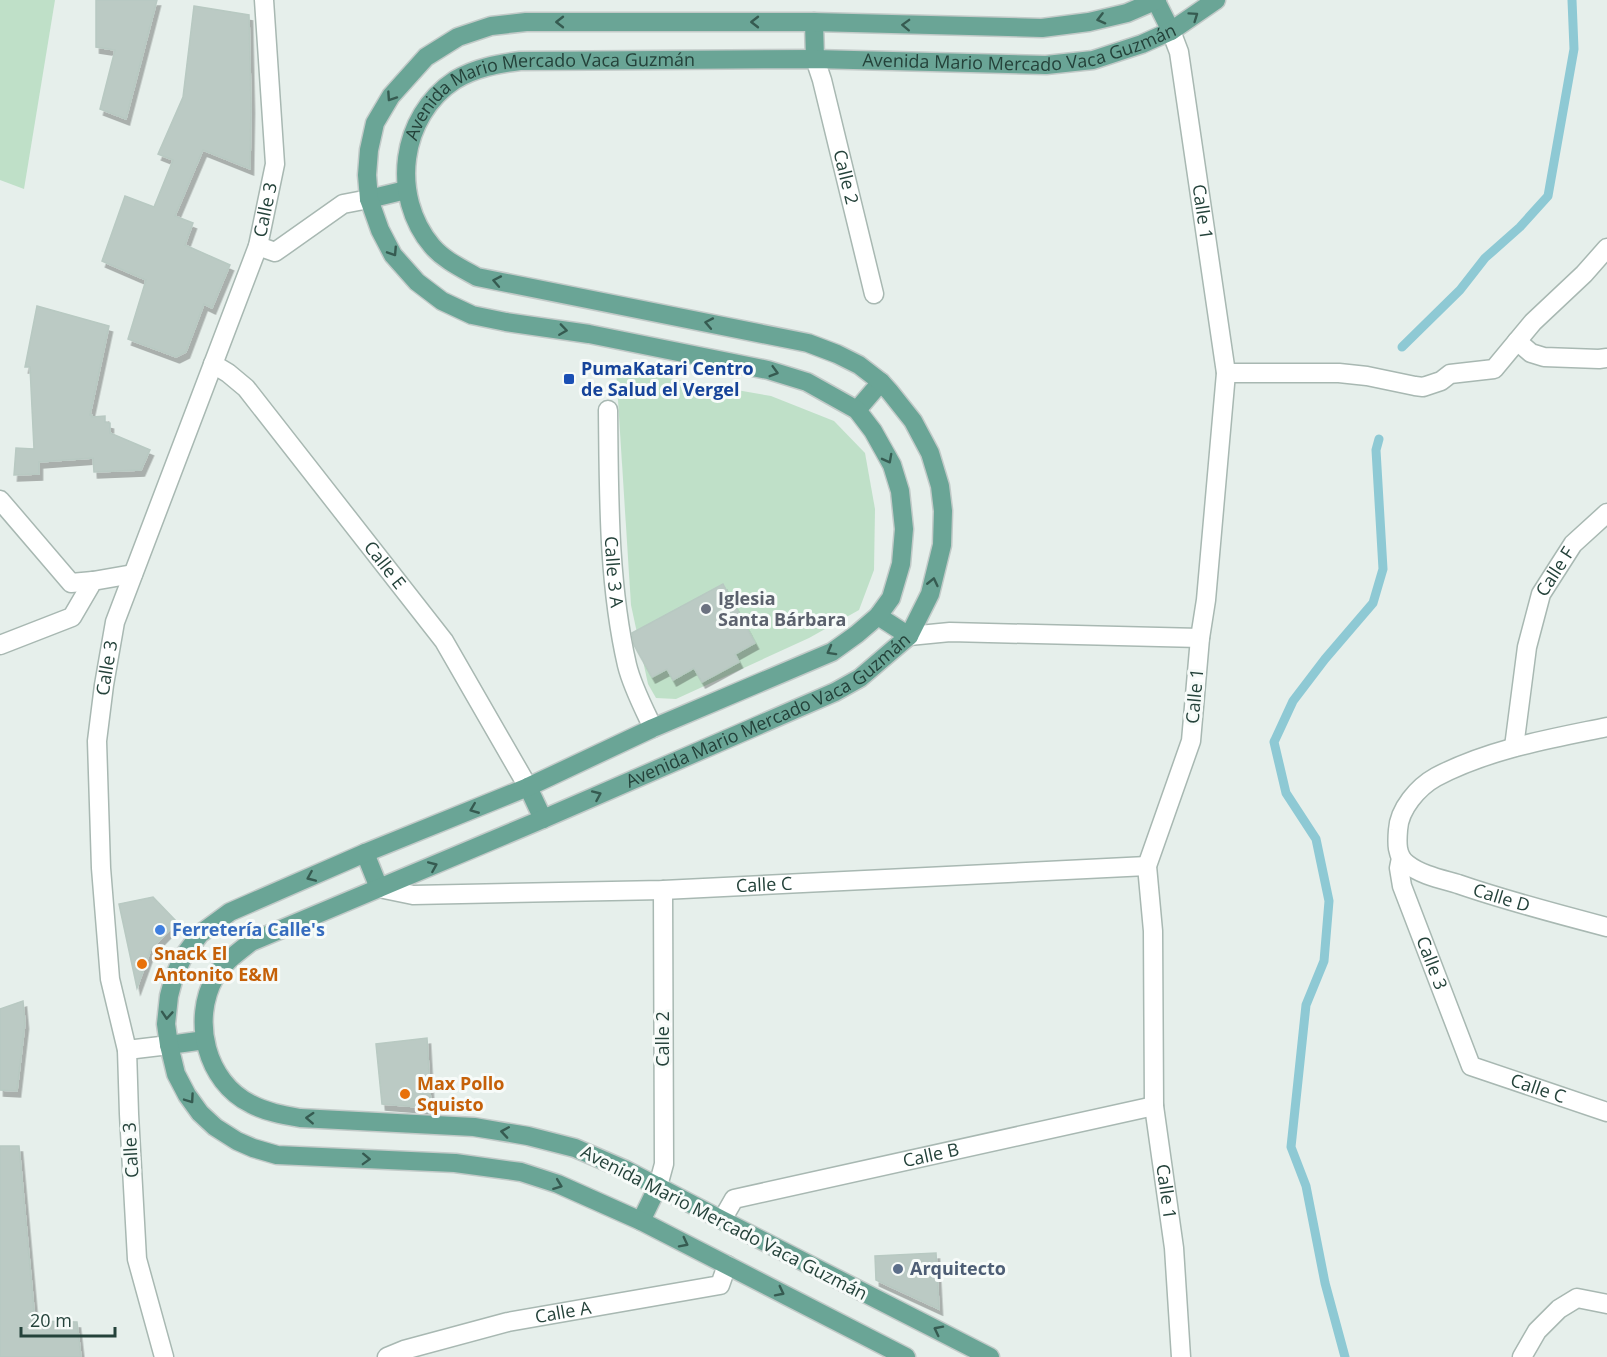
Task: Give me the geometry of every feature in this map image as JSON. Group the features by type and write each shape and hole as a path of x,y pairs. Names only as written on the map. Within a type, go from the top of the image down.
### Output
{"main road":[{"name":"Avenida Mario Mercado Vaca Guzmán","path":"906,1357 641,1221 558,1184 521,1172 454,1163 277,1155 237,1141 215,1127 200,1113 176,1074 166,1024 169,996 174,976 183,957 200,934 230,912 365,853 528,787 652,728 832,652 858,634 878,616 891,598 901,564 904,529 900,491 892,465 873,431 857,410 807,382 768,370 589,334 472,315 442,301 417,282 393,255 380,230 369,199 367,175 369,150 375,123 391,96 426,57 458,37 491,26 526,22 813,22 1042,28 1089,22 1127,13 1156,0"},
{"path":"1156,0 1171,31"},
{"name":"Avenida Mario Mercado Vaca Guzmán","path":"990,1357 658,1186 575,1148 528,1136 474,1128 300,1118 271,1112 250,1104 219,1076 212,1062 205,1040 203,1023 205,1004 217,974 229,958 251,942 543,819 835,692 860,678 909,636 930,594 942,545 943,511 940,486 930,453 913,421 881,382 859,365 808,343 477,277 451,263 432,247 418,226 406,190 406,164 410,140 422,115 437,95 466,74 492,65 520,61 815,59 1046,65 1093,60 1142,44 1171,31 1216,0"},
{"path":"813,22 815,59"},
{"path":"369,199 406,190"},
{"path":"857,410 881,382"},
{"path":"878,616 909,636"},
{"path":"528,787 543,819"},
{"path":"365,853 379,888"},
{"path":"169,1045 205,1040"},
{"path":"641,1221 658,1186"}],"street":[{"name":"Calle 3","path":"164,1357 137,1259 128,1050 110,979 101,868 97,741 115,622 258,246 275,164 264,0"},
{"name":"Calle 1","path":"1171,31 1179,52 1226,373 1191,741 1147,866 1153,931 1154,1106 1174,1248 1181,1357"},
{"name":"Calle 2","path":"815,59 874,294"},
{"path":"258,246 275,252 343,204 369,199"},
{"path":"1226,373 1339,373 1424,387 1441,381 1450,374 1494,369 1533,322 1584,274 1607,248"},
{"path":"1517,341 1531,353 1544,357 1607,358"},
{"name":"Calle E","path":"213,364 246,388 444,641 528,787"},
{"name":"Calle 3 A","path":"608,410 609,486 615,596 628,667 652,728"},
{"path":"0,500 71,583 133,574"},
{"name":"Calle F","path":"1514,747 1527,647 1541,594 1573,544 1607,513"},
{"path":"0,645 72,617 93,581"},
{"path":"909,636 950,632 1200,638"},
{"name":"Calle 3","path":"1471,1066 1402,886 1399,868 1401,858 1398,852 1398,823 1416,792 1435,778 1514,747 1607,727"},
{"name":"Calle D","path":"1401,858 1419,871 1503,900 1607,927"},
{"name":"Calle C","path":"379,888 413,895 663,890 1147,866"},
{"name":"Calle 2","path":"658,1186 664,1164 663,890"},
{"path":"128,1050 169,1045"},
{"name":"Calle C","path":"1471,1066 1607,1112"},
{"name":"Calle B","path":"722,1220 734,1199 1154,1106"},
{"name":"Calle A","path":"387,1357 415,1347 508,1322 720,1285 728,1265"},
{"path":"1522,1357 1537,1331 1558,1309 1577,1298 1607,1304"}],"green space":[{"path":"0,0 55,0 24,189 0,180"},
{"path":"616,369 771,396 834,421 865,453 875,509 874,570 859,610 809,638 676,699 656,698 648,684 631,605"}],"building":[{"path":"96,0 157,0 126,119 100,109 115,50 96,47"},
{"path":"194,6 249,15 250,169 203,150 175,216 193,223 185,245 230,265 212,308 204,304 186,352 176,357 128,339 146,280 102,261 125,196 154,207 173,160 158,154 183,97"},
{"path":"37,306 109,326 90,415 92,417 105,416 105,422 110,423 110,433 150,450 141,470 94,472 93,458 39,462 39,474 14,475 16,448 34,449 30,367 25,367"},
{"name":"Iglesia Santa Bárbara","path":"723,584 755,643 735,654 739,662 702,682 694,668 673,680 667,669 652,677 634,645 632,633"},
{"path":"153,897 177,922 151,949 137,988 119,904"},
{"path":"23,1001 25,1023 17,1091 0,1090 0,1009"},
{"path":"427,1038 431,1108 382,1104 376,1044"},
{"path":"0,1146 19,1146 35,1321 77,1322 81,1357 0,1357"},
{"path":"936,1253 939,1309 876,1280 875,1256"}],"waterway":[{"path":"1402,347 1460,290 1485,258 1520,227 1548,196 1574,49 1572,0"},
{"path":"1345,1357 1325,1283 1306,1186 1291,1147 1306,1005 1324,961 1329,901 1316,839 1286,793 1274,742 1293,701 1373,603 1383,569 1376,450 1379,439"}],"place":[{"name":"PumaKatari Centro de Salud el Vergel","path":"569,379"},
{"name":"Iglesia Santa Bárbara","path":"706,609"},
{"name":"Ferretería Calle's","path":"160,930"},
{"name":"Snack El Antonito E&M","path":"142,964"},
{"name":"Max Pollo Squisto","path":"405,1094"},
{"name":"Arquitecto","path":"898,1269"}]}
